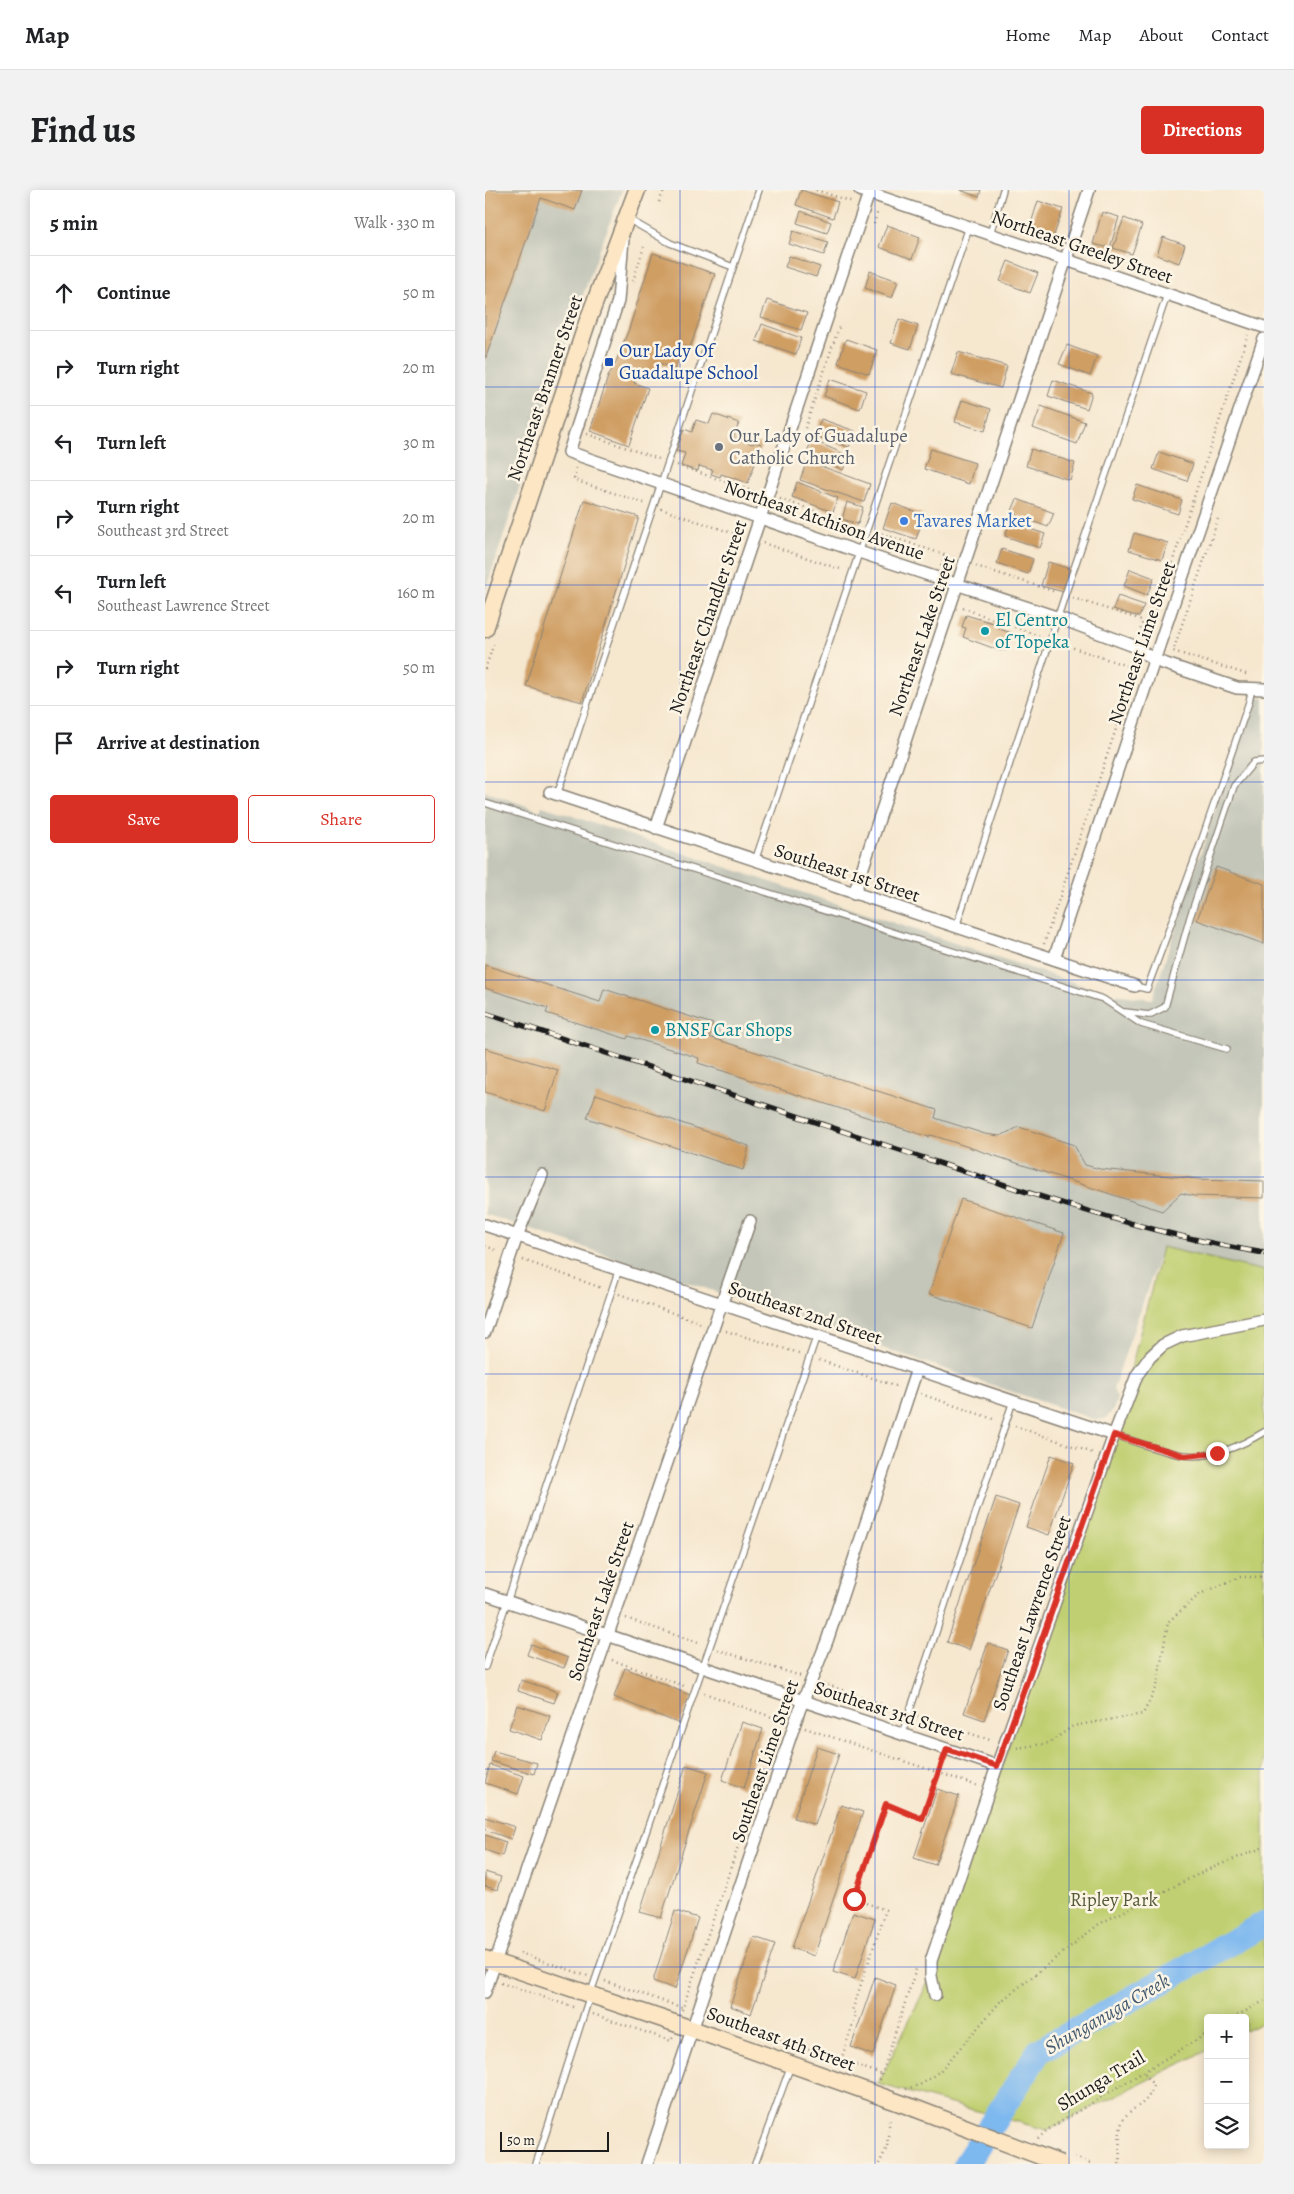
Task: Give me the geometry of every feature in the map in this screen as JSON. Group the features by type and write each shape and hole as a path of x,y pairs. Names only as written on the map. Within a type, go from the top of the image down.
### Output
{"street":[{"name":"Northeast Branner Street","path":"485,629 587,323 637,190"},
{"name":"Northeast Lake Street","path":"854,894 1089,190"},
{"name":"Northeast Chandler Street","path":"655,828 865,206 867,191"},
{"name":"Northeast Greeley Street","path":"867,191 1264,327"},
{"name":"Northeast Atchison Avenue","path":"625,220 618,301 569,452 661,482 859,552 1059,618 1134,646 1154,660 1237,688 1264,689"},
{"name":"Northeast Lime Street","path":"1054,959 1264,339"},
{"name":"Southeast 1st Street","path":"553,793 1135,986"},
{"path":"485,1332 510,1255 542,1175"},
{"name":"Southeast Lake Street","path":"485,1992 490,1961 499,1946 750,1220"},
{"name":"Southeast 2nd Street","path":"485,1225 619,1268 1114,1435"},
{"name":"Southeast Lawrence Street","path":"935,1995 931,1976 931,1961 991,1764 1137,1375 1150,1357 1163,1345 1191,1333 1260,1320"},
{"name":"Southeast Lime Street","path":"647,2164 685,2026 698,2013 803,1701 827,1641 917,1369"},
{"name":"Southeast 3rd Street","path":"485,1594 991,1764"},
{"name":"Southeast 4th Street","path":"490,1961 685,2026 1066,2160"}],"lane":[{"path":"553,793 653,506 759,190"},
{"path":"990,234 1003,190"},
{"path":"625,220 670,243 733,266"},
{"path":"755,861 969,227"},
{"path":"956,927 1050,640 1167,295"},
{"path":"1135,986 1147,989 1203,836 1249,702 1251,688"},
{"path":"1123,1012 1149,1016 1165,1007 1190,917 1234,786 1254,762 1264,761"},
{"path":"485,803 1103,999 1141,1024 1227,1049"},
{"path":"485,1667 619,1268"},
{"path":"536,2164 590,1995 711,1648 817,1335"},
{"path":"902,1734 1013,1401"},
{"path":"1114,1435 1185,1456 1217,1453 1244,1444 1264,1432"},
{"path":"755,2164 792,2064"}],"path":[{"path":"659,202 664,190"},
{"path":"816,190 878,211"},
{"path":"1151,624 1248,335"},
{"path":"574,480 852,572"},
{"path":"1220,510 1173,651 1252,676"},
{"path":"945,555 931,598 1150,673"},
{"path":"1040,955 1136,669"},
{"path":"485,1246 714,1327 809,1356 1093,1453 1090,1462"},
{"path":"615,1614 711,1648 812,1679 999,1744 1019,1748 1049,1743 1073,1726 1143,1714 1157,1686 1168,1622 1200,1594 1240,1577 1264,1577"},
{"path":"778,1729 788,1696"},
{"path":"976,1786 991,1764 999,1744 997,1732"},
{"path":"841,2060 856,2014 852,2011 886,1910 854,1899 886,1804 922,1819 947,1749"},
{"path":"671,2041 685,2026 683,2008 756,1794"},
{"path":"879,2164 887,2147 891,2111 902,2090 922,2084 940,2071 1000,2002 1099,1924 1209,1869 1264,1847"},
{"path":"499,1946 882,2074"},
{"path":"878,2084 919,1962"},
{"path":"1240,2014 1264,2001"},
{"name":"Shunga Trail","path":"1034,2144 1047,2130 1204,2035"},
{"path":"1119,2164 1119,2133 1124,2118 1151,2096 1153,2085 1143,2071"},
{"path":"1066,2160 1092,2164"}],"shaded area":[{"path":"485,190 622,190 580,303 485,592"},
{"path":"1256,698 1264,698 1264,1271 1162,1247 1113,1389 1117,1398 1113,1410 1105,1419 1096,1420 485,1214 485,791 540,811 542,806 1105,993 1152,999 1250,706"}],"green space":[{"name":"Ripley Park","path":"1162,1247 1264,1271 1264,2022 1249,2029 1249,2014 1204,2014 1204,2052 1047,2130 878,2084 931,1976 1114,1435"}],"building":[{"path":"485,190 582,190 575,210 541,198 485,360"},
{"path":"801,190 838,202 833,218 796,205"},
{"path":"960,190 981,190 979,197"},
{"path":"1038,201 1063,209 1053,238 1029,230"},
{"path":"801,211 831,222 827,233 797,223"},
{"path":"1102,212 1119,217 1110,248 1093,244"},
{"path":"1124,218 1142,225 1132,254 1113,248"},
{"path":"887,225 920,237 912,259 879,247"},
{"path":"793,231 828,242 824,255 789,244"},
{"path":"1163,237 1185,245 1179,263 1157,255"},
{"path":"653,253 715,274 690,348 683,346 675,369 659,363 654,378 638,372 634,383 648,388 629,445 590,431 609,374 614,367 629,329"},
{"path":"789,256 820,267 816,277 785,267"},
{"path":"1008,261 1038,273 1030,293 1000,281"},
{"path":"870,271 898,281 892,298 865,288"},
{"path":"767,300 807,313 801,330 761,317"},
{"path":"899,319 918,326 910,349 891,343"},
{"path":"762,324 801,338 796,354 756,341"},
{"path":"846,339 877,350 869,374 838,363"},
{"path":"1067,345 1097,356 1090,376 1059,364"},
{"path":"958,352 1007,366 1001,388 951,374"},
{"path":"830,379 866,391 860,409 824,396"},
{"path":"1053,380 1092,393 1087,409 1048,396"},
{"path":"962,400 991,409 985,431 955,422"},
{"path":"1041,406 1085,422 1077,444 1033,428"},
{"name":"Our Lady of Guadalupe Catholic Church","path":"713,414 739,423 733,438 753,444 754,442 762,444 748,483 721,474 720,477 711,474 713,470 699,466 698,471 681,466 685,453 676,451 684,429 692,432 696,420 709,424"},
{"path":"821,419 855,431 849,447 815,436"},
{"path":"812,440 849,456 843,470 806,454"},
{"path":"931,449 975,463 969,484 924,469"},
{"path":"1031,449 1075,463 1070,480 1026,466"},
{"path":"1159,452 1193,464 1187,481 1153,469"},
{"path":"807,461 870,484 864,502 800,480"},
{"path":"797,482 838,498 833,512 792,497"},
{"path":"1137,485 1182,500 1178,514 1132,499"},
{"path":"1017,499 1054,513 1048,527 1011,513"},
{"path":"584,500 639,517 582,702 526,686"},
{"path":"847,502 863,507 858,524 842,519"},
{"name":"Tavares Market","path":"892,503 924,515 916,539 883,528"},
{"path":"1010,522 1045,534 1040,548 1005,536"},
{"path":"1134,533 1168,543 1162,560 1129,550"},
{"path":"1002,549 1033,559 1028,574 997,563"},
{"path":"1048,562 1071,569 1064,592 1041,586"},
{"path":"1130,569 1154,578 1147,595 1124,586"},
{"path":"1118,596 1144,605 1139,617 1113,609"},
{"name":"El Centro of Topeka","path":"966,615 1000,625 999,629 1012,633 1006,651 1002,649 1001,651 963,637 966,628 962,627"},
{"path":"1216,867 1264,884 1264,944 1197,920"},
{"path":"485,965 600,1002 604,989 713,1024 709,1037 937,1110 935,1118 985,1134 1000,1136 1019,1127 1074,1145 1085,1165 1100,1169 1198,1179 1264,1181 1264,1198 1194,1196 1181,1193 1162,1211 935,1136 929,1135 929,1137 698,1063 699,1058 628,1036 627,1039 546,1013 548,1008 485,988"},
{"path":"485,1048 558,1070 545,1111 485,1092"},
{"path":"596,1094 749,1146 743,1170 587,1118"},
{"path":"961,1199 1064,1233 1032,1328 929,1294"},
{"path":"1051,1455 1074,1463 1049,1535 1026,1527"},
{"path":"996,1497 1019,1505 969,1650 947,1642"},
{"path":"988,1643 1008,1650 984,1720 964,1713"},
{"path":"531,1644 568,1658 564,1668 527,1655"},
{"path":"625,1668 692,1696 680,1724 614,1697"},
{"path":"521,1680 558,1692 554,1703 518,1691"},
{"path":"517,1705 550,1716 542,1740 509,1729"},
{"path":"742,1722 763,1729 744,1788 722,1780"},
{"path":"817,1747 839,1754 815,1825 794,1818"},
{"path":"494,1751 537,1763 534,1774 491,1761"},
{"path":"490,1765 524,1776 518,1794 485,1783"},
{"path":"686,1765 708,1772 661,1918 640,1912"},
{"path":"937,1789 959,1796 935,1865 914,1858"},
{"path":"841,1805 863,1812 814,1956 792,1948"},
{"path":"485,1817 515,1827 511,1839 485,1830"},
{"path":"485,1835 506,1842 502,1856 485,1850"},
{"path":"485,1872 501,1877 497,1890 485,1886"},
{"path":"675,1911 698,1918 675,1989 653,1981"},
{"path":"853,1912 875,1919 855,1979 833,1972"},
{"path":"754,1937 775,1944 751,2014 730,2006"},
{"path":"875,1977 896,1985 873,2055 851,2047"}],"waterway":[{"name":"Shunganuga Creek","path":"966,2164 1039,2051 1264,1924"}],"railway":[{"path":"485,1013 1040,1197 1129,1223 1219,1245 1264,1253"}],"place":[{"name":"Our Lady Of Guadalupe School","path":"609,362"},
{"name":"Our Lady of Guadalupe Catholic Church","path":"719,447"},
{"name":"Tavares Market","path":"904,521"},
{"name":"El Centro of Topeka","path":"985,631"},
{"name":"BNSF Car Shops","path":"655,1030"}],"route":[{"path":"854,1899 886,1804 922,1819 947,1749 997,1766 1114,1435 1185,1456 1217,1453"}]}
